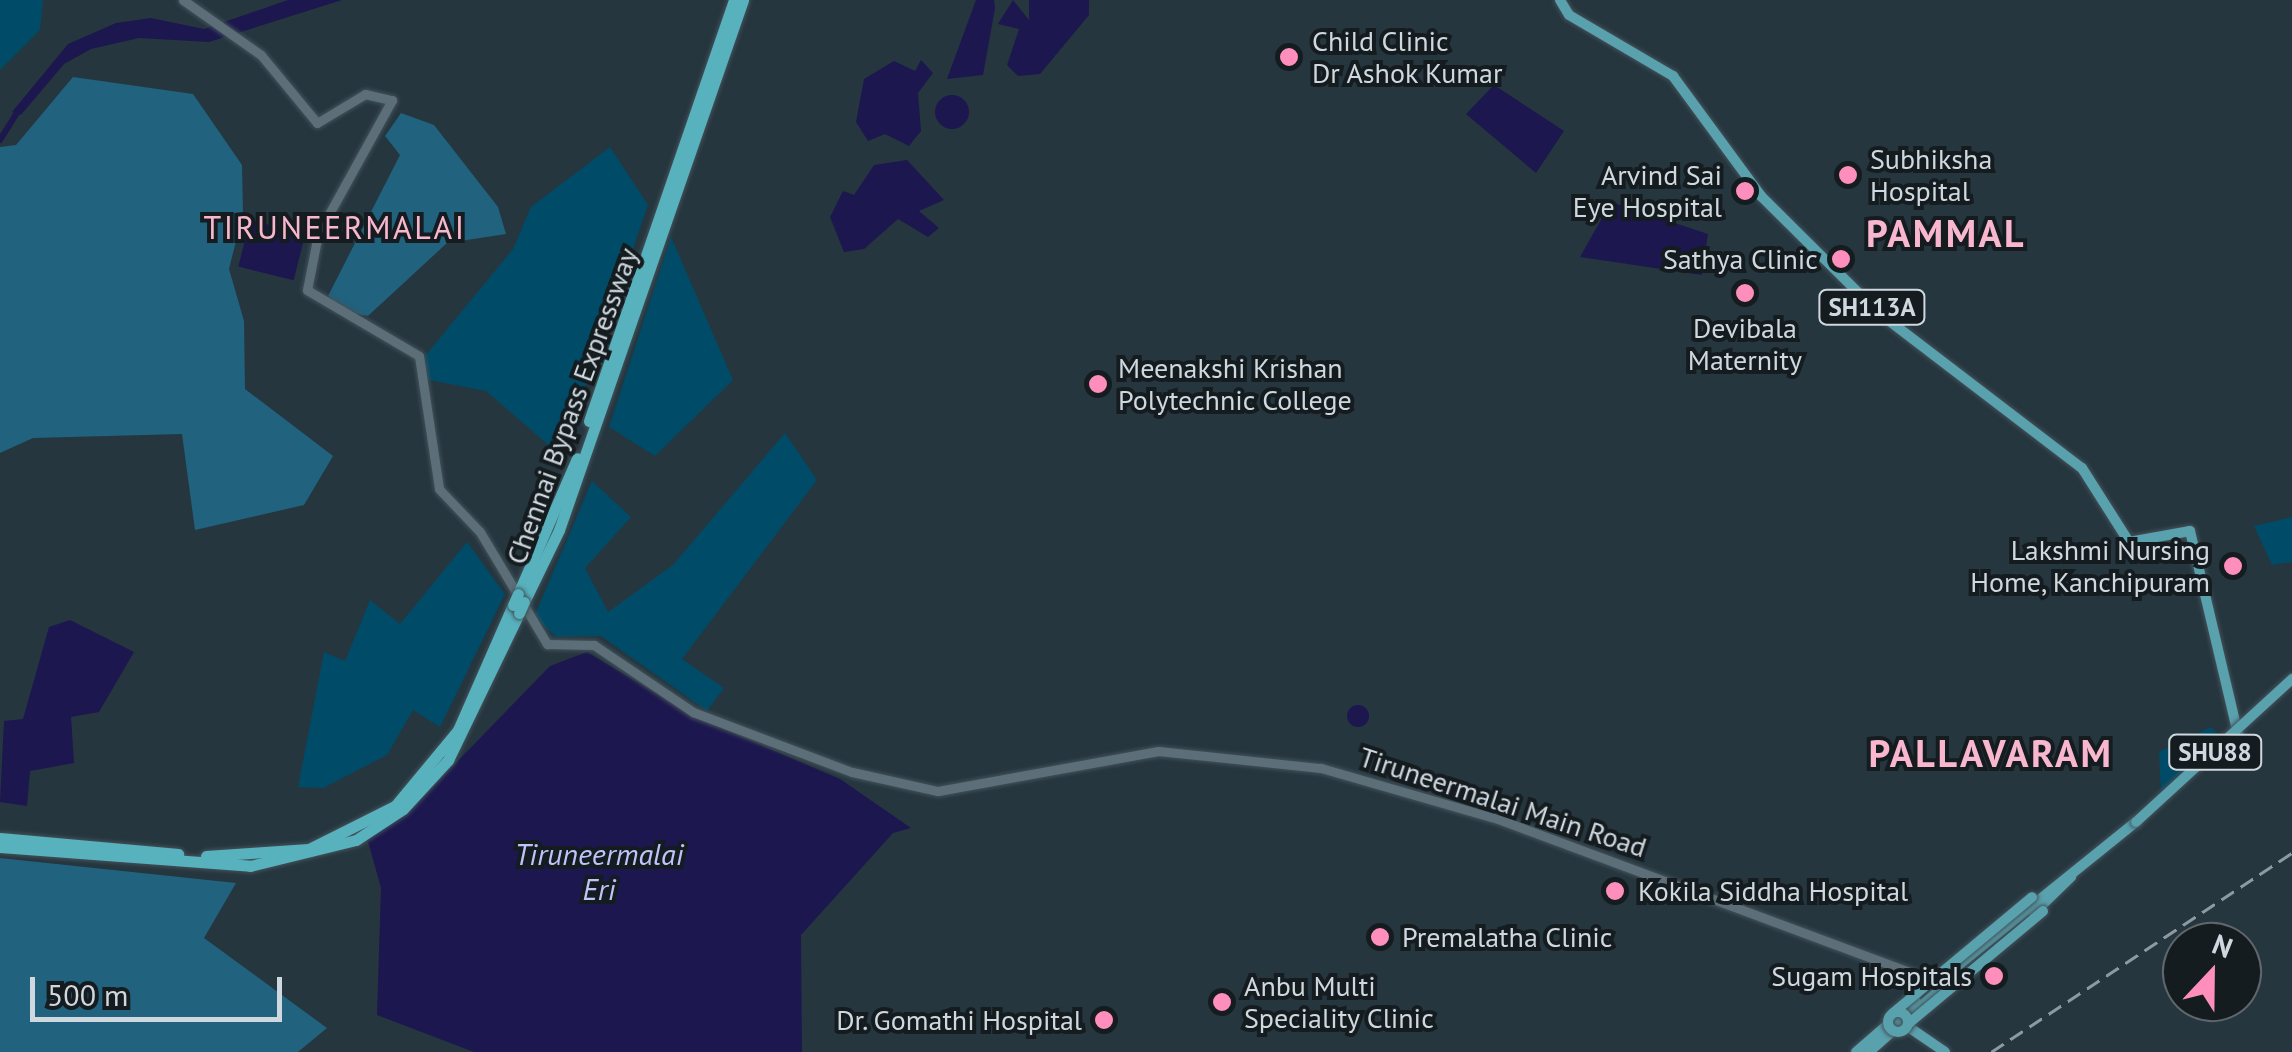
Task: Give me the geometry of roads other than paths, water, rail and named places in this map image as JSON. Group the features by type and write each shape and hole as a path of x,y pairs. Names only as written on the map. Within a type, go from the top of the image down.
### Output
{"highway":[{"name":"Chennai Bypass Expressway","path":"0,848 258,861 348,843 412,802 464,735 517,601 559,530 711,82 734,0"},
{"name":"Chennai Bypass Expressway","path":"711,82 744,0"},
{"name":"Chennai Bypass Expressway","path":"0,838 258,861"}],"main road":[{"name":"Tiruneermalai Main Road","path":"182,0 241,39 317,123 365,94 392,100 347,176 313,249 307,290 419,356 439,489 480,532 517,601 546,640 600,642 709,717 852,772 938,791 1011,782 1158,751 1321,768 1498,819 1924,978 1948,973"},
{"path":"1552,12 1560,0"},
{"name":"SH113A","path":"1560,0 1569,15 1663,69 1752,186 1880,314 2020,413 2095,484 2129,542 2190,531 2237,733"},
{"name":"SHU88","path":"1852,1052 1984,959 2050,895 2133,826 2292,681"},
{"name":"SHU88","path":"1872,1052 1939,991 1948,973 2133,826"},
{"path":"1852,1052 2032,897 2050,895 2043,911 1872,1052"},
{"name":"Tiruneermalai Main Road","path":"1867,955 1939,991"},
{"path":"1890,1016 1937,1052"},
{"path":"1890,1016 1945,1052"}],"water":[{"path":"288,0 342,0 209,42 139,38 91,49 64,64 21,115 12,112 68,44 116,23 151,18 204,29"},
{"path":"976,0 994,0 995,8 983,75 947,79"},
{"path":"1013,0 1029,20 1029,0 1089,0 1089,15 1040,74 1018,76 1007,65 1019,29 998,24"},
{"path":"921,60 933,73 918,93 921,131 909,146 885,134 868,141 856,122 864,79 894,61 915,71"},
{"path":"1494,85 1564,131 1536,173 1466,114"},
{"path":"952,95 964,100 969,112 964,124 952,129 940,124 935,112 940,100"},
{"path":"907,160 944,200 919,211 939,228 928,237 898,219 864,249 844,252 830,217 843,191 854,195 874,165"},
{"path":"1611,202 1708,234 1702,275 1580,257"},
{"path":"250,220 305,234 294,280 238,267"},
{"path":"70,620 134,652 99,712 71,717 74,763 30,771 27,806 0,802 4,721 23,719 49,627"},
{"name":"Tiruneermalai Eri","path":"587,652 697,718 840,779 911,828 893,833 801,935 802,1052 474,1052 377,1015 381,888 367,838 418,802 550,666"},
{"path":"1354,705 1362,705 1369,716 1362,727 1354,727 1347,720 1347,712"}],"waterway":[{"path":"0,140 20,108"}],"railway":[{"path":"1991,1052 2292,853"}],"place":[{"name":"Child Clinic Dr Ashok Kumar","path":"1289,57"},
{"name":"Subhiksha Hospital","path":"1848,175"},
{"name":"Arvind Sai Eye Hospital","path":"1745,191"},
{"name":"Sathya Clinic","path":"1841,259"},
{"name":"Devibala Maternity","path":"1745,293"},
{"name":"Meenakshi Krishan Polytechnic College","path":"1098,384"},
{"name":"Lakshmi Nursing Home, Kanchipuram","path":"2233,566"},
{"name":"Kokila Siddha Hospital","path":"1615,891"},
{"name":"Premalatha Clinic","path":"1380,937"},
{"name":"Sugam Hospitals","path":"1994,976"},
{"name":"Anbu Multi Speciality Clinic","path":"1222,1002"},
{"name":"Dr. Gomathi Hospital","path":"1104,1020"}],"district":[{"name":"TIRUNEERMALAI","path":"335,227"},
{"name":"PAMMAL","path":"1946,233"},
{"name":"PALLAVARAM","path":"1991,753"}]}
